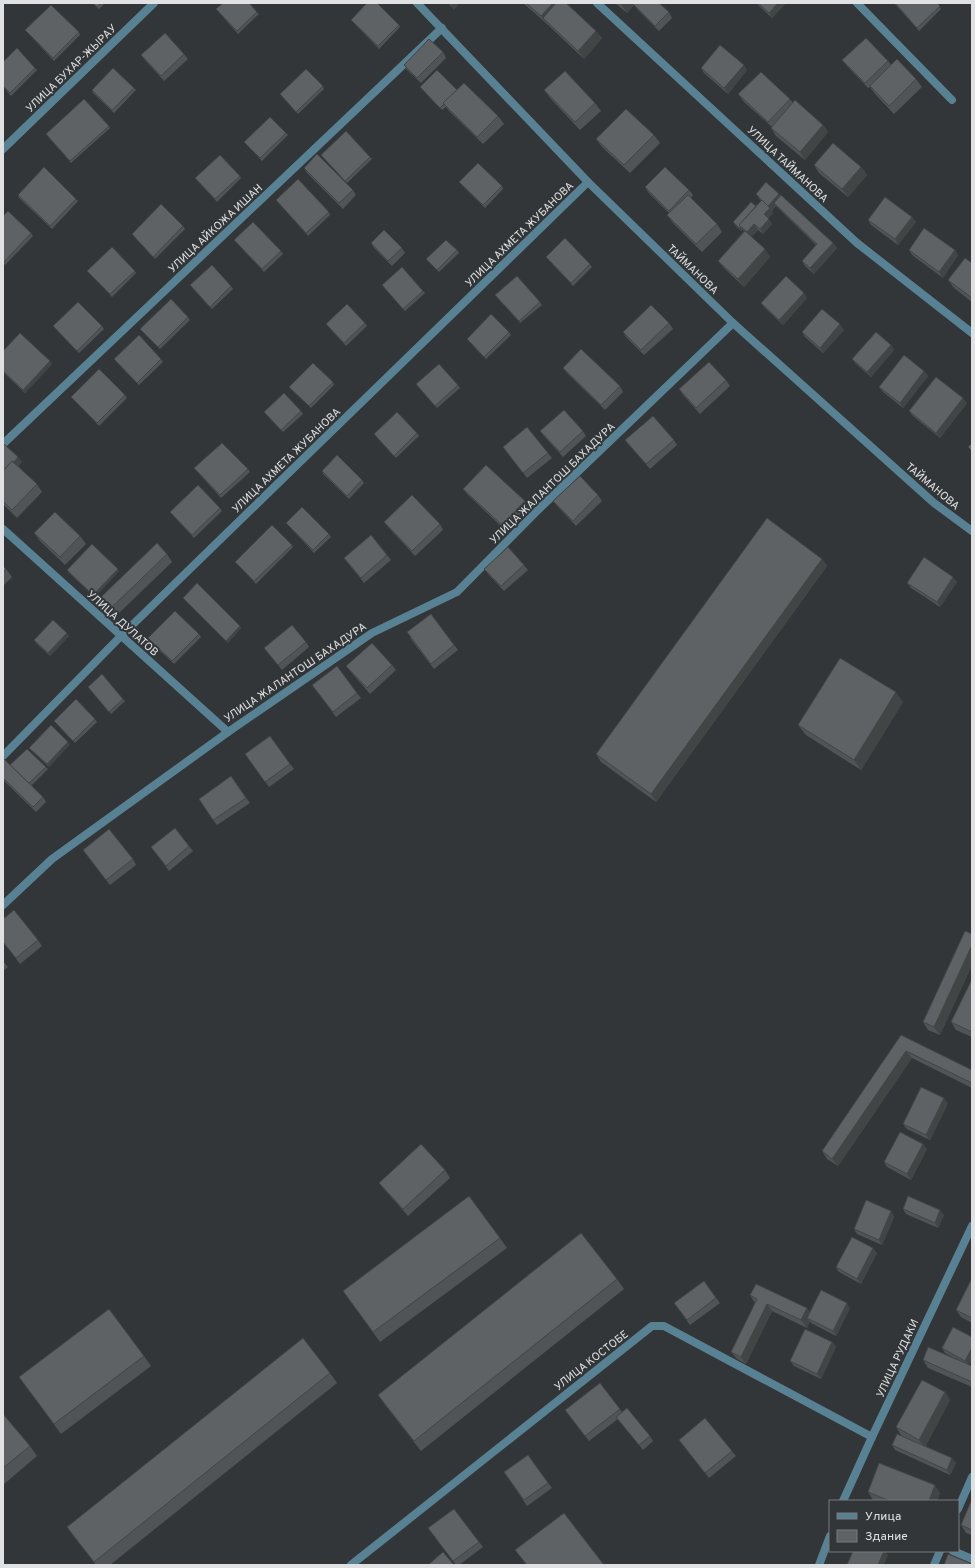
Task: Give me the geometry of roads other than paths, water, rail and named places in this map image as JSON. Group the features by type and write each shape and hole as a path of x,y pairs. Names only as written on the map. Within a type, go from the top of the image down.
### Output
{"street":[{"name":"УЛИЦА БУХАР-ЖЫРАУ","path":"3,149 154,3"},
{"name":"ТАЙМАНОВА","path":"417,3 588,182 733,323 934,503 972,531"},
{"name":"УЛИЦА ТАЙМАНОВА","path":"596,3 857,243 972,333"},
{"path":"857,3 952,100"},
{"name":"УЛИЦА АЙКОЖА ИШАН","path":"3,444 442,28"},
{"name":"УЛИЦА АХМЕТА ЖУБАНОВА","path":"3,756 121,636 588,182"},
{"name":"УЛИЦА ЖАЛАНТОШ БАХАДУРА","path":"3,905 52,859 228,732 372,632 457,592 539,509 733,323"},
{"name":"УЛИЦА ДУЛАТОВ","path":"3,529 228,732"},
{"name":"УЛИЦА РУДАКИ","path":"843,1500 972,1226"},
{"name":"УЛИЦА КОСТОБЕ","path":"351,1565 652,1326 664,1326 872,1437"},
{"path":"959,1507 972,1477"},
{"path":"819,1565 829,1539"},
{"path":"934,1565 940,1552"},
{"path":"955,1552 972,1559"}]}
